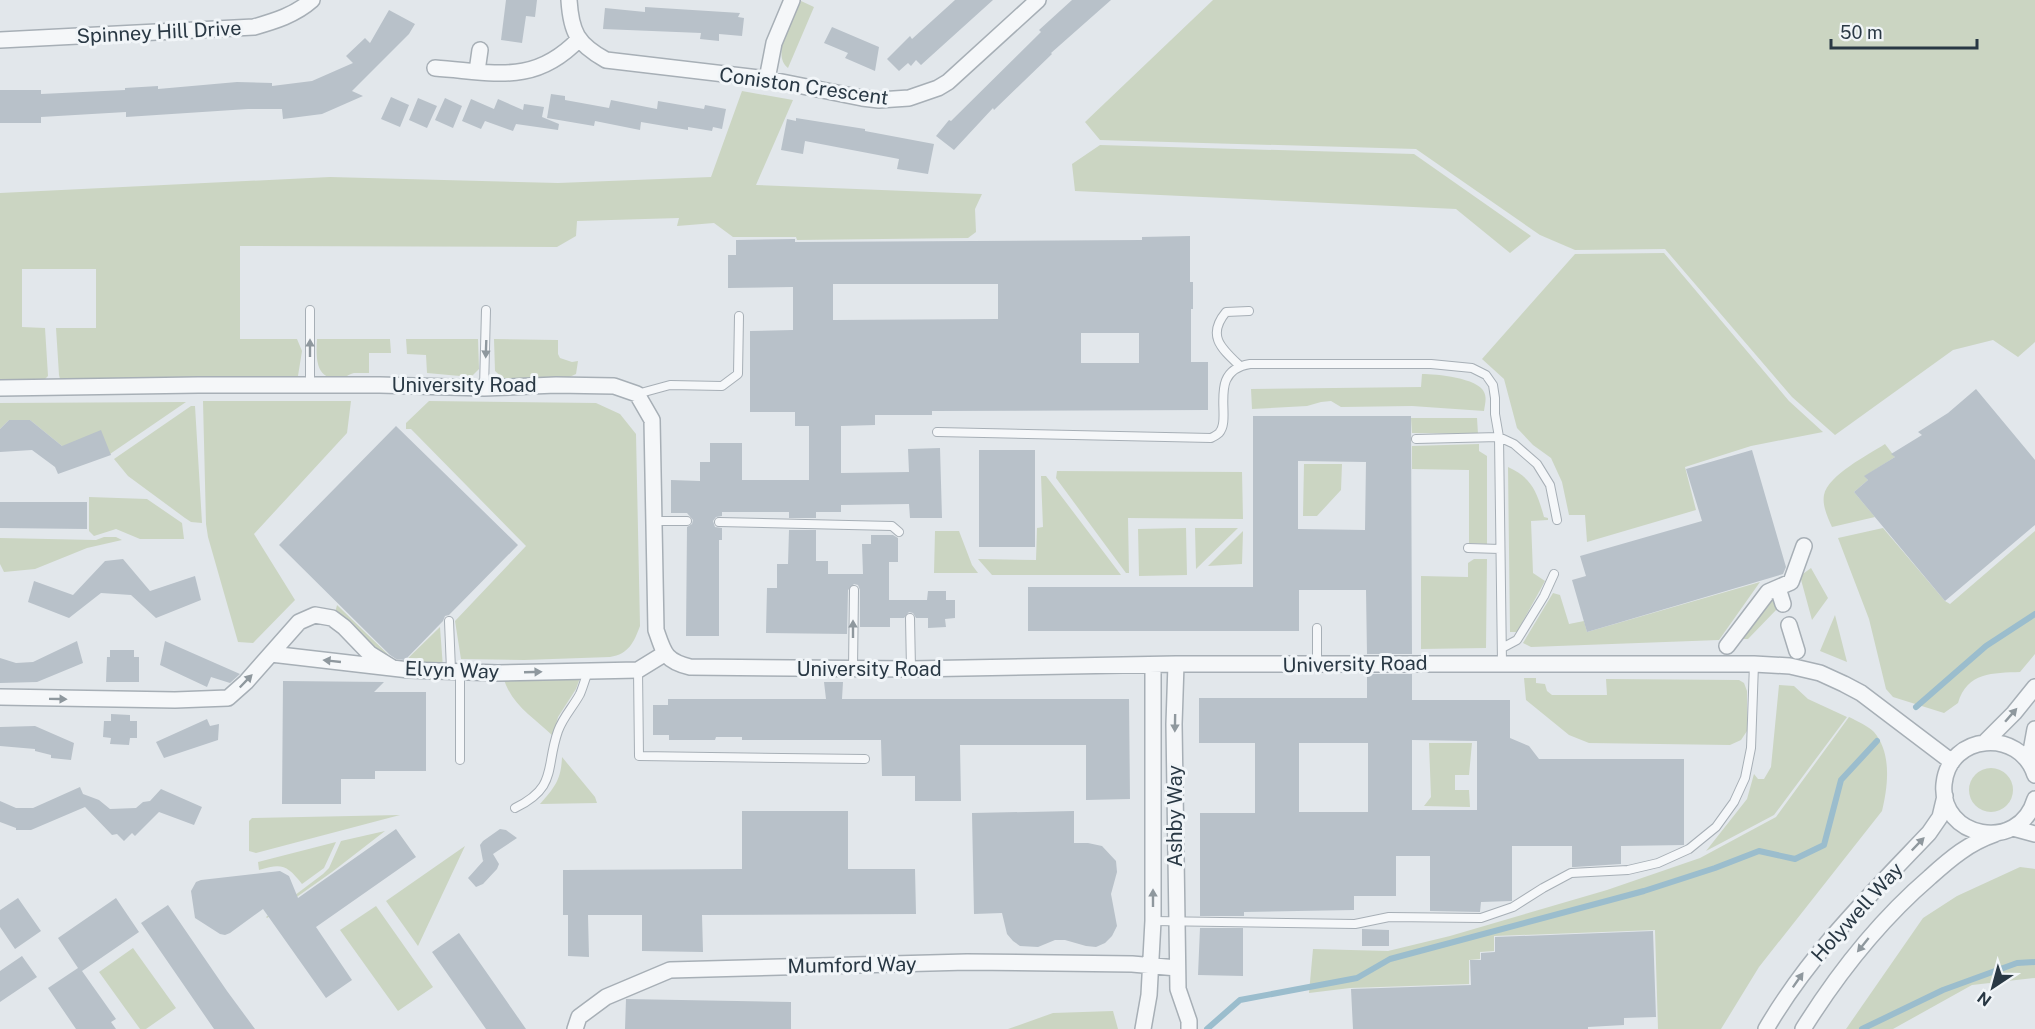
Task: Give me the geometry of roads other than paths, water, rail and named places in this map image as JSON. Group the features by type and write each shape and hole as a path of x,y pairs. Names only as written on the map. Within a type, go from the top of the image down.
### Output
{"street":[{"name":"Spinney Hill Drive","path":"0,40 254,27 294,13 312,0"},
{"path":"435,68 514,73 532,71 549,63 569,50 579,39 571,24 570,0"},
{"path":"767,79 774,43 792,0"},
{"name":"Coniston Crescent","path":"579,39 592,52 606,60 767,79 879,100 909,98 938,88 960,72 1038,0"},
{"path":"477,71 480,50"},
{"name":"University Road","path":"0,388 380,385 484,388 556,385 614,386 637,394"},
{"path":"637,394 652,420 656,630 664,654"},
{"path":"1727,646 1768,592 1791,582 1804,546"},
{"path":"1778,588 1797,651"},
{"name":"Elvyn Way","path":"0,697 175,700 228,698 246,682 299,622 315,615 332,618 370,654 391,667 498,673 638,670 664,654"},
{"path":"271,654 391,667"},
{"name":"University Road","path":"664,654 675,663 690,667 853,669 1176,664 1317,665 1502,655 1790,666 1820,673 1861,693 1952,762"},
{"name":"Ashby Way","path":"1176,664 1175,921 1178,989 1189,1025"},
{"name":"Ashby Way","path":"1143,1024 1149,995 1153,921 1153,665"},
{"path":"1986,741 2014,713 2035,687"},
{"path":"2032,768 2035,729"},
{"path":"1952,762 1972,745 1986,741 1998,742 2021,752 2032,768"},
{"name":"Holywell Way","path":"1766,1029 1806,969 1847,919 1929,833 1940,817 1945,796 1944,784 1952,762"},
{"path":"1945,796 1949,808 1963,824 1981,833 1995,834"},
{"name":"Holywell Way","path":"1803,1029 1830,987 1899,905 1956,854 1976,841 2013,828 2024,820 2035,799"},
{"path":"2013,828 2035,834"},
{"name":"Mumford Way","path":"575,1029 579,1017 606,997 670,970 967,962 1151,966"},
{"path":"1151,966 1177,968"}],"lane":[{"path":"310,310 310,386"},
{"path":"484,388 486,310"},
{"path":"1240,366 1219,347 1218,322 1226,312 1250,311"},
{"path":"637,394 670,385 722,386 738,374 739,316"},
{"path":"937,432 1211,438 1218,434 1222,427 1223,389 1228,377 1240,366 1250,364 1431,364 1472,368 1486,375 1493,385 1499,437 1502,655"},
{"path":"1416,439 1499,437 1514,444 1537,464 1550,485 1557,520"},
{"path":"654,521 687,521"},
{"path":"719,522 892,526 899,532"},
{"path":"1468,548 1500,549"},
{"path":"1502,655 1517,640 1544,596 1554,574"},
{"path":"853,669 854,590"},
{"path":"910,618 911,669"},
{"path":"448,621 458,694 460,759"},
{"path":"1317,628 1317,665"},
{"path":"1153,921 1355,924 1389,917 1481,918 1513,907 1572,873 1628,870 1658,863 1689,849 1716,826 1734,802 1745,778 1751,748 1754,664"},
{"path":"638,670 639,756 865,759"},
{"path":"515,808 531,800 541,790 548,776 558,731 566,714 580,694 588,672"}],"waterway":[{"path":"1916,707 1986,646 2035,614"},
{"path":"1207,1029 1240,1000 1357,978 1390,959 1644,891 1759,851 1795,859 1824,845 1841,780 1877,741"},
{"path":"1862,1029 1943,990 2017,963 2035,962"}]}
